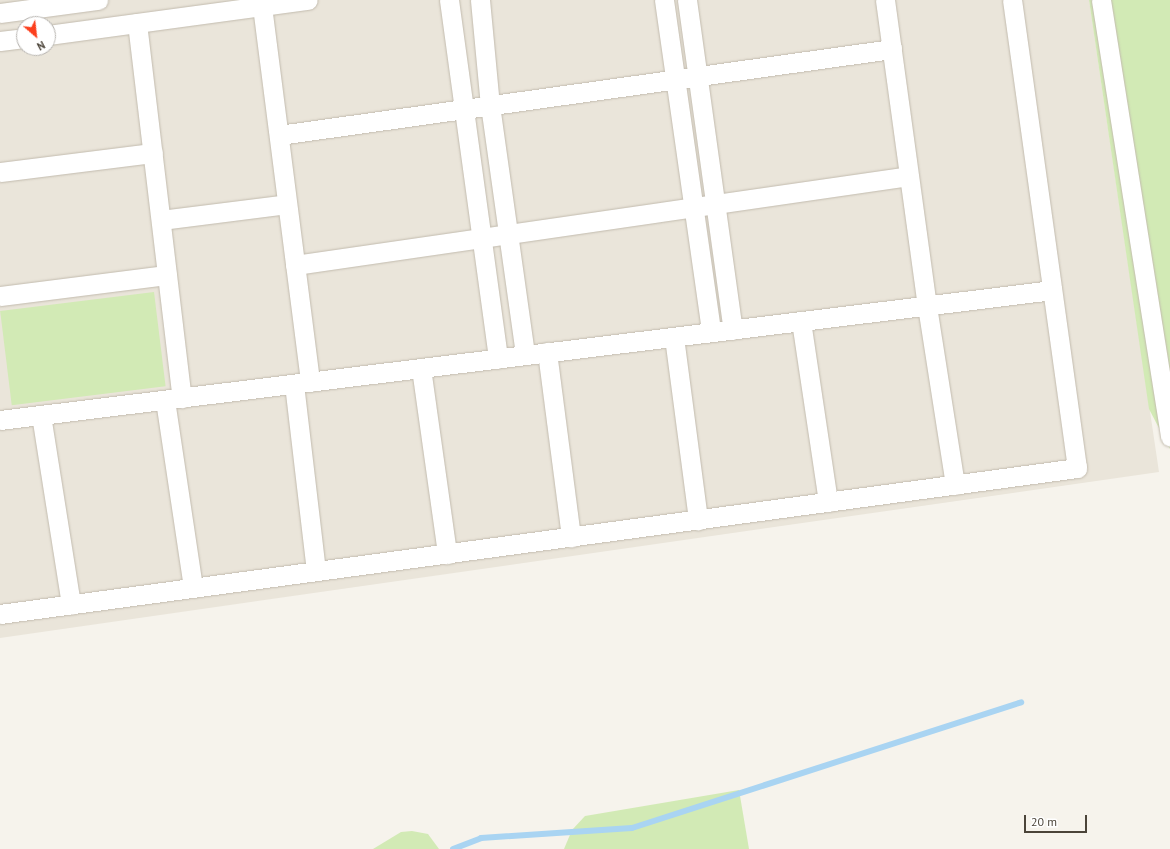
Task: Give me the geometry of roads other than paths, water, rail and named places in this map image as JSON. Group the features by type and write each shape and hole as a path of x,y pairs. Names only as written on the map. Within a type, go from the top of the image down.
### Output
{"street":[{"path":"0,13 98,0"},
{"path":"56,34 308,0"},
{"path":"449,0 462,109 498,359"},
{"path":"480,0 490,105 525,355"},
{"path":"664,0 692,208 711,332"},
{"path":"687,0 733,330"},
{"path":"885,0 927,306 956,485"},
{"path":"0,614 1077,468 1012,0"},
{"path":"1100,0 1170,437"},
{"path":"262,6 295,265 316,571"},
{"path":"137,23 167,274 174,399 193,588"},
{"path":"0,41 16,39"},
{"path":"278,135 892,49"},
{"path":"0,172 153,154"},
{"path":"295,265 909,176"},
{"path":"161,220 287,204"},
{"path":"0,296 167,274"},
{"path":"0,420 1052,290"},
{"path":"801,321 828,502"},
{"path":"674,337 698,520"},
{"path":"547,352 572,537"},
{"path":"421,368 447,554"},
{"path":"41,415 71,605"}],"waterway":[{"path":"453,849 481,838 632,828 1021,702"}]}
